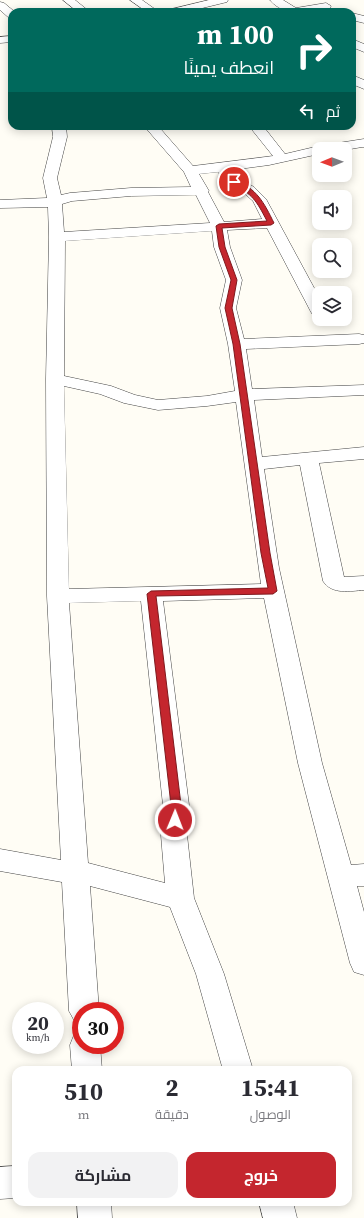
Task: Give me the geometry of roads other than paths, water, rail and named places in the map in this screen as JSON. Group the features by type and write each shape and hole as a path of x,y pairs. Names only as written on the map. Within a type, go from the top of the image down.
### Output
{"street":[{"path":"68,0 79,8"},
{"path":"135,0 148,8"},
{"path":"275,0 288,8"},
{"path":"315,0 330,8"},
{"path":"192,8 218,3"},
{"path":"0,5 8,12"},
{"path":"59,130 60,137 50,178 55,202 57,237 55,379 58,596 83,1002"},
{"path":"154,130 190,171 202,191 219,226 222,247 234,280 228,308 237,344 268,568 310,763 352,875 364,963"},
{"path":"259,130 281,158"},
{"path":"352,143 363,141"},
{"path":"190,171 281,158 312,151"},
{"path":"222,167 234,182 248,190 259,199 271,223 312,292"},
{"path":"0,204 55,202 70,197 108,194 202,191"},
{"path":"57,237 271,223"},
{"path":"339,326 362,339"},
{"path":"237,344 362,339"},
{"path":"55,379 105,390 130,399 158,405 207,401 243,395 364,390"},
{"path":"253,464 364,453"},
{"path":"308,459 334,580 340,584 364,583"},
{"path":"58,596 273,591"},
{"path":"151,594 176,805 174,835 180,898 210,974 237,1066"},
{"path":"0,860 46,869 92,875 180,898"},
{"path":"86,1054 87,1066"},
{"path":"0,1183 12,1182"},
{"path":"94,1206 95,1218"},
{"path":"277,1206 280,1218"}]}
